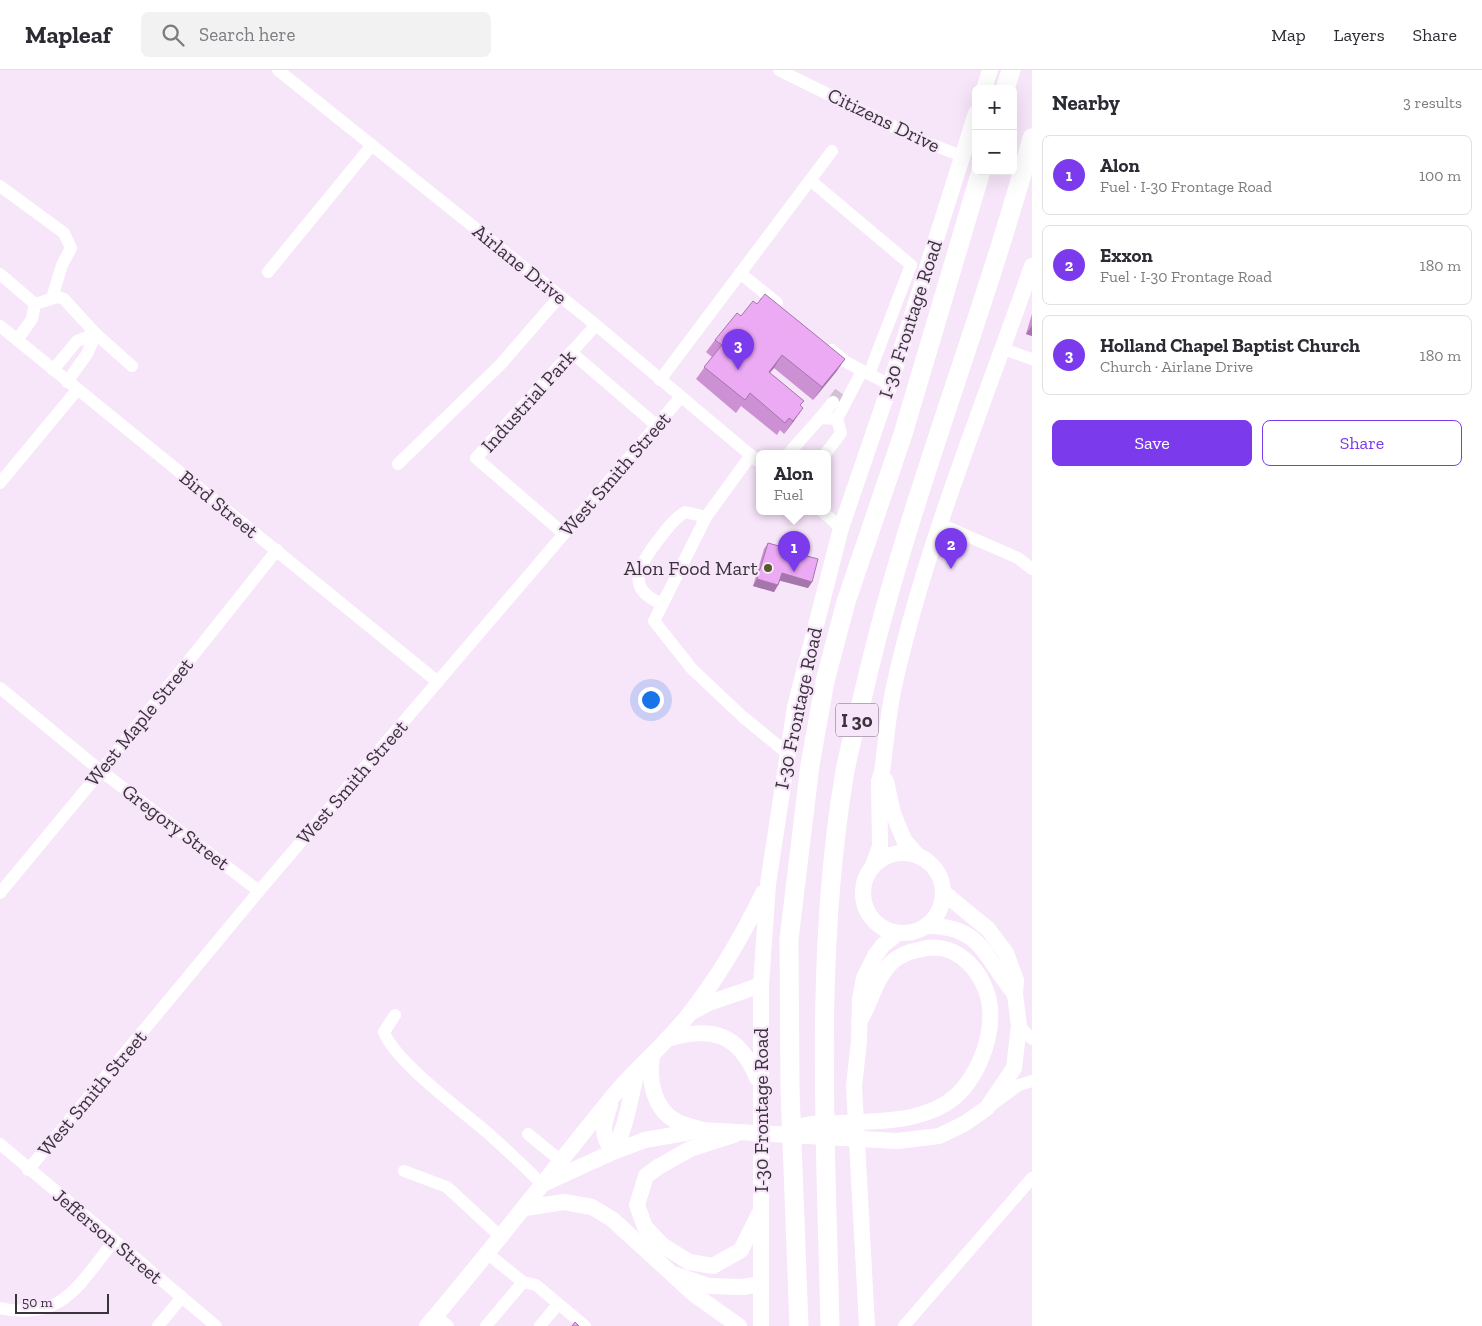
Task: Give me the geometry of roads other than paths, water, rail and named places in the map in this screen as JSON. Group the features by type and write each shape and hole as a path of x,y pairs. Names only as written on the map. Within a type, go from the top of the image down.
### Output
{"highway":[{"path":"1006,85 1011,70"},
{"name":"I 30","path":"830,1326 824,1046 832,876 844,776 876,638 906,535 1011,214 1032,138"},
{"name":"I 30","path":"799,1326 790,1090 789,939 810,765 825,681 846,602 903,434 980,175"}],"main road":[{"path":"985,85 990,70"},
{"name":"I-30 Frontage Road","path":"761,1326 761,985 768,884 794,708 841,528 890,385 972,125"},
{"path":"882,772 888,784 893,813 904,840 918,856 934,866 944,893 939,912 926,926 917,931 898,933 880,926 867,912 864,902 864,883 873,866 880,846 879,781 882,772 894,684 940,524 1032,266"},
{"path":"873,866 889,855 899,853 918,856"},
{"path":"437,1323 488,1254 615,1094 652,1057 690,1013 745,931 768,884"},
{"path":"544,1184 613,1152 645,1140 702,1130 748,1131 897,1141 938,1136 964,1124 987,1108 1014,1068 1019,1026 1015,994 1016,980 1006,954 988,929 944,893"},
{"path":"926,926 939,926 964,932 976,940 992,959 1015,994"},
{"path":"867,1326 854,1086 860,999 869,968 883,945 898,933"},
{"path":"783,1133 797,1126 810,1124 904,1119 930,1112 946,1104 959,1094 969,1081 982,1057 988,1030 990,1008 984,985 971,965 958,954 945,949 929,947 907,952 892,962 878,981 870,1005 859,1022"},
{"path":"690,1013 709,1003 761,985"},
{"path":"667,1039 685,1033 706,1032 728,1039 745,1054 760,1084"},
{"path":"652,1057 649,1072 651,1086 661,1106 676,1121 702,1130"},
{"path":"613,1152 624,1132 628,1102 638,1069"},
{"path":"613,1152 605,1140 604,1122 615,1094"},
{"path":"748,1131 690,1148 658,1167 646,1176 637,1205 645,1227 662,1245 689,1262 713,1266 741,1250 761,1209"},
{"path":"525,1208 564,1202 592,1207 612,1220 695,1295 739,1326"},
{"path":"671,1274 709,1286 743,1288 761,1284"}],"street":[{"name":"Airlane Drive","path":"278,70 596,325 680,398 756,459"},
{"name":"Citizens Drive","path":"779,70 925,142 962,156"},
{"path":"268,272 372,145"},
{"path":"660,380 832,151"},
{"path":"810,180 911,265 866,372 856,382 837,419 841,433 828,450"},
{"path":"0,186 64,233 71,248 62,265 52,298"},
{"path":"740,273 784,310"},
{"path":"0,274 35,304"},
{"path":"398,464 501,364 560,296"},
{"path":"35,304 52,298 64,299 96,334 132,366"},
{"path":"17,340 32,319 35,304"},
{"name":"Industrial Park","path":"563,533 476,458 596,325"},
{"name":"Bird Street","path":"0,326 438,682"},
{"path":"53,370 77,341 96,334"},
{"path":"67,382 87,354 96,334"},
{"path":"820,340 846,362 890,385"},
{"path":"1003,349 1032,359"},
{"path":"571,352 656,425"},
{"path":"841,391 849,382 856,382"},
{"path":"0,483 77,390"},
{"name":"West Smith Street","path":"28,1170 259,891 680,398"},
{"path":"792,450 833,402"},
{"path":"820,418 837,419"},
{"path":"756,459 706,517 654,621 692,669 743,717 787,753"},
{"path":"663,604 653,600 639,586 638,573 642,562 675,519 685,512 706,517"},
{"path":"826,515 841,528"},
{"path":"940,524 1018,558 1032,569"},
{"name":"West Maple Street","path":"0,893 277,550"},
{"name":"Gregory Street","path":"0,688 101,770 259,891"},
{"path":"395,1015 384,1032 388,1042 404,1060 544,1184"},
{"path":"1019,1026 1032,1039"},
{"path":"987,1108 1020,1085 1032,1081"},
{"path":"528,1134 561,1161"},
{"name":"Jefferson Street","path":"0,1144 28,1170 216,1326"},
{"path":"404,1171 447,1187 502,1238"},
{"path":"904,1326 915,1320 1032,1178"},
{"path":"0,1308 15,1312 47,1309 58,1304 72,1293 114,1241"},
{"path":"488,1254 523,1282 536,1285 585,1326"},
{"path":"486,1326 523,1282"},
{"path":"158,1326 182,1297"},
{"path":"540,1326 558,1304"}],"tunnel":[{"path":"833,402 841,391"}],"place":[{"name":"Holland Chapel Baptist Church","path":"738,370"},
{"name":"Alon Food Mart","path":"768,568"},
{"name":"Exxon","path":"951,569"},
{"name":"Alon","path":"794,572"}]}
